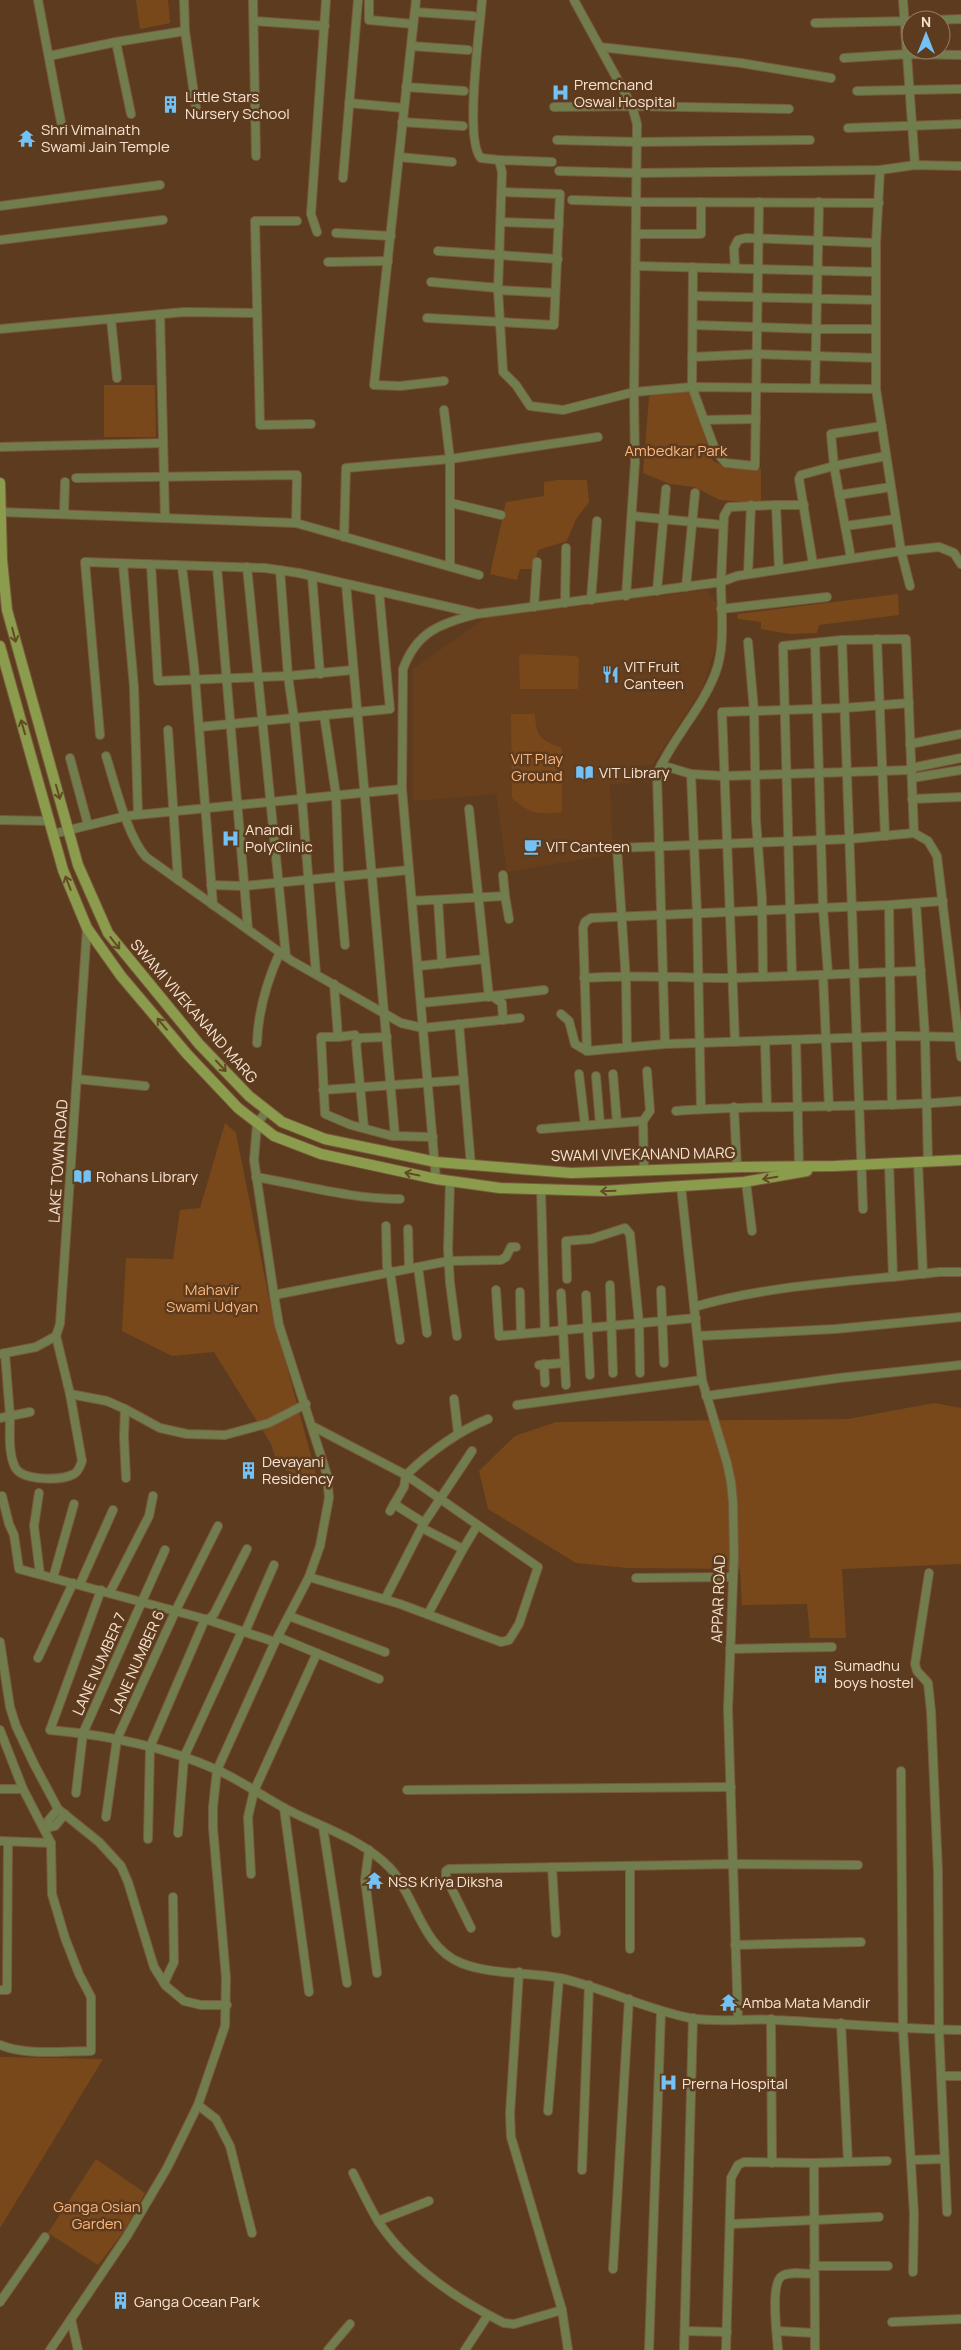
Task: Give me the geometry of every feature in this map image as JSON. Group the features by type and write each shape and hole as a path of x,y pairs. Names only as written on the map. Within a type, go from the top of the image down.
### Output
{"main road":[{"name":"SWAMI VIVEKANAND MARG","path":"0,483 2,588 16,645 78,865 108,934 199,1044 248,1096 282,1122 326,1139 436,1162 571,1173 737,1167 835,1166 961,1160"},
{"name":"SWAMI VIVEKANAND MARG","path":"0,646 63,870 86,928 121,976 187,1054 238,1108 274,1136 321,1154 436,1180 500,1188 604,1191 746,1182 835,1166"}],"street":[{"path":"38,0 60,122"},
{"path":"184,0 185,31 196,108"},
{"path":"254,0 256,156"},
{"path":"317,232 311,214 326,0"},
{"path":"343,178 358,0"},
{"path":"369,0 369,20 413,24"},
{"path":"416,0 374,385 400,386 444,381"},
{"path":"482,0 472,127 475,149 478,156 499,160 552,162"},
{"path":"574,0 632,106 638,124 634,392 636,463 626,596"},
{"path":"415,12 473,16"},
{"path":"254,21 325,26"},
{"path":"814,23 901,21"},
{"path":"49,56 116,42 185,31"},
{"path":"116,42 131,114"},
{"path":"411,46 468,50"},
{"path":"600,47 740,63 831,78"},
{"path":"844,58 901,54"},
{"path":"908,60 916,166"},
{"path":"406,87 464,91"},
{"path":"857,91 961,89"},
{"path":"349,103 404,108"},
{"path":"554,107 632,106 789,109"},
{"path":"402,122 463,126"},
{"path":"848,128 961,124"},
{"path":"557,140 638,142 810,140"},
{"path":"399,157 452,162"},
{"path":"499,160 503,176 498,289 503,372 516,385 530,406 563,410 634,392 692,387 876,389"},
{"path":"559,171 880,170 916,166 961,166"},
{"path":"880,170 876,243 876,389 901,551 910,586"},
{"path":"0,206 160,185"},
{"path":"428,318 554,325 560,194 502,192"},
{"path":"572,200 879,203"},
{"path":"637,234 701,234 701,202"},
{"path":"693,267 692,387 716,452 726,463 755,466 759,202"},
{"path":"815,388 818,202"},
{"path":"0,240 163,220"},
{"path":"297,221 255,221 260,426 311,424"},
{"path":"501,222 559,224"},
{"path":"336,234 391,236"},
{"path":"734,268 734,248 738,240 876,243"},
{"path":"438,251 558,259"},
{"path":"328,262 388,261"},
{"path":"637,266 876,272"},
{"path":"431,282 555,293"},
{"path":"693,296 876,300"},
{"path":"0,329 184,312 256,313"},
{"path":"160,314 165,518"},
{"path":"111,318 117,378"},
{"path":"693,325 757,326 816,330 876,329"},
{"path":"692,358 757,354 876,358"},
{"path":"444,410 450,459 450,566"},
{"path":"704,420 756,419"},
{"path":"851,558 834,466 831,434 882,426"},
{"path":"344,537 346,468 450,459 598,437"},
{"path":"0,447 163,443"},
{"path":"813,564 799,480 801,476 834,466 886,456"},
{"path":"76,478 298,475 296,523"},
{"path":"64,514 65,482"},
{"path":"840,495 891,488"},
{"path":"658,591 662,519 666,489"},
{"path":"686,587 695,493"},
{"path":"451,503 500,515"},
{"path":"748,574 751,505"},
{"path":"776,505 779,569"},
{"path":"665,1044 656,792 657,774 715,674 722,632 721,582 724,516 729,507 804,505"},
{"path":"0,512 296,523 479,575"},
{"path":"632,516 723,525"},
{"path":"845,526 896,519"},
{"path":"591,600 597,521"},
{"path":"565,603 566,548"},
{"path":"436,1180 436,1162 402,789 403,669 430,631 450,621 477,614 626,596 721,582 748,574 901,551 945,548 954,553 961,564"},
{"path":"100,735 86,562 182,567 246,567 280,570 477,614"},
{"path":"534,606 537,562"},
{"path":"123,564 134,687 138,814"},
{"path":"151,565 158,681 288,676 353,670"},
{"path":"182,567 195,680 213,905"},
{"path":"217,567 248,929"},
{"path":"246,567 278,882 283,954 271,970 257,1022 257,1043"},
{"path":"280,570 288,676 302,799 316,974"},
{"path":"312,576 320,674"},
{"path":"346,584 363,793 395,1136"},
{"path":"199,727 390,709 379,591"},
{"path":"721,609 827,597"},
{"path":"877,639 885,836"},
{"path":"792,976 783,646 842,640 906,639 914,832"},
{"path":"842,640 863,1209"},
{"path":"748,642 754,711 763,977"},
{"path":"815,643 826,974 824,1039 829,1107"},
{"path":"735,1042 722,712 844,708 909,703"},
{"path":"324,715 336,796 339,876 345,944"},
{"path":"168,730 178,880"},
{"path":"910,744 961,734"},
{"path":"106,756 126,816 142,853 283,954 401,1023 424,1028 520,1018"},
{"path":"70,758 88,825"},
{"path":"911,772 961,758"},
{"path":"661,765 691,774 724,776 961,770"},
{"path":"691,774 697,913 701,1109"},
{"path":"53,834 138,814 402,789"},
{"path":"912,798 961,797"},
{"path":"469,809 484,959 491,996 502,1003 503,1020"},
{"path":"0,820 50,821"},
{"path":"627,1047 625,975 617,848 849,839 914,832 928,841 937,856 959,1018 961,1056"},
{"path":"211,885 244,886 409,870"},
{"path":"503,875 508,919"},
{"path":"412,901 505,896"},
{"path":"438,900 442,964"},
{"path":"587,1051 582,928 585,922 591,918 790,910 943,901"},
{"path":"916,903 925,1036 926,1104 923,1162 923,1274"},
{"path":"889,905 892,1105"},
{"name":"LAKE TOWN ROAD","path":"56,1336 60,1324 86,928"},
{"path":"418,966 484,959"},
{"path":"584,978 625,975 732,978 921,971"},
{"path":"334,984 338,1036"},
{"path":"421,1003 544,990"},
{"path":"561,1014 569,1022 576,1044 587,1051 665,1044 891,1036 959,1037"},
{"path":"459,1024 471,1166"},
{"path":"355,1035 321,1037 322,1090 325,1114 364,1128 395,1136 433,1138"},
{"path":"364,1128 356,1043 360,1038 387,1037"},
{"path":"796,1040 796,1107 799,1166"},
{"path":"766,1041 767,1107"},
{"path":"644,1170 643,1121 650,1111 647,1071"},
{"path":"579,1074 584,1126"},
{"path":"613,1074 617,1123"},
{"path":"596,1076 600,1124"},
{"path":"77,1079 145,1086"},
{"path":"322,1090 464,1080"},
{"path":"676,1111 734,1107 829,1107 961,1101"},
{"path":"734,1107 737,1167"},
{"path":"50,2350 127,2236 159,2182 198,2105 225,2026 227,2004 226,1978 213,1828 217,1770 276,1639 309,1577 320,1546 328,1498 327,1475 314,1427 279,1326 256,1177 254,1146 257,1124 267,1110"},
{"path":"541,1129 643,1121"},
{"path":"889,1164 893,1277"},
{"path":"256,1177 335,1192 379,1198 400,1198"},
{"path":"450,1182 448,1261 457,1336"},
{"path":"746,1182 752,1231"},
{"name":"APPAR ROAD","path":"681,1186 702,1380 731,1482 734,1556 730,1649 731,1787 738,2019"},
{"path":"541,1189 545,1332"},
{"path":"386,1226 387,1267 390,1272 400,1340"},
{"path":"567,1279 566,1240 591,1239 627,1229 630,1234 638,1323 640,1373"},
{"path":"408,1230 409,1268"},
{"path":"274,1295 448,1261 501,1260 506,1257 510,1247 516,1247"},
{"path":"418,1267 428,1333"},
{"path":"694,1307 714,1301 768,1292 893,1277 961,1272"},
{"path":"610,1285 613,1373"},
{"path":"496,1290 499,1336 696,1318"},
{"path":"661,1290 664,1362"},
{"path":"520,1292 521,1334"},
{"path":"561,1293 566,1385"},
{"path":"586,1295 590,1376"},
{"path":"698,1336 836,1329 961,1317"},
{"path":"56,1336 70,1394 82,1461 80,1468 74,1474 58,1478 33,1478 22,1475 16,1468 13,1460 10,1416 2,1353 36,1348 56,1336"},
{"path":"545,1383 542,1364 564,1362"},
{"path":"706,1396 866,1375 961,1365"},
{"path":"517,1405 702,1380"},
{"path":"70,1394 107,1401 160,1428 187,1434 225,1435 269,1423 306,1404"},
{"path":"454,1399 458,1433"},
{"path":"125,1409 126,1478"},
{"path":"0,1418 30,1412"},
{"path":"463,1549 392,1508 404,1487 406,1475 424,1457 458,1433 488,1419"},
{"path":"309,1577 385,1599 501,1642 509,1640 514,1634 538,1567 406,1475 314,1427"},
{"path":"385,1599 423,1525 472,1451"},
{"path":"39,1493 34,1526 40,1574"},
{"path":"2,1496 9,1524 14,1535 19,1569 110,1592 207,1619 244,1632 276,1639 317,1653 379,1679"},
{"path":"110,1592 149,1516 153,1496"},
{"path":"53,1578 74,1504"},
{"path":"38,1658 113,1510"},
{"name":"LANE NUMBER 6","path":"106,1818 118,1739 176,1610 218,1526"},
{"path":"428,1614 477,1526"},
{"path":"148,1839 150,1747 207,1619 214,1614 246,1549"},
{"name":"LANE NUMBER 7","path":"76,1793 83,1733 165,1550"},
{"path":"178,1833 184,1757 274,1565"},
{"path":"929,1573 915,1664 917,1671 928,1683 931,1711 938,1872 939,2030 946,2212"},
{"path":"636,1578 732,1577"},
{"path":"101,1590 50,1730 118,1739 184,1757 217,1770 284,1808 322,1827 352,1839 388,1866 401,1881 428,1932 445,1953 459,1963 559,1978 589,1986 661,2011 693,2018 771,2019 903,2029 961,2030"},
{"path":"289,1616 385,1652"},
{"path":"0,1642 7,1694 16,1726 62,1812 104,1846 121,1866 128,1882 154,1967 164,1983 184,2001 201,2006 227,2004"},
{"path":"730,1649 832,1647"},
{"path":"251,1874 248,1817 254,1791 317,1653"},
{"path":"0,1730 23,1789 47,1829 51,1843 52,1894 65,1938 91,1998 90,2051 34,2050 8,2048 0,2045"},
{"path":"901,1772 903,2029 911,2160 913,2272"},
{"path":"407,1790 731,1787"},
{"path":"0,1789 23,1789"},
{"path":"284,1808 309,1992"},
{"path":"47,1829 48,1821 62,1812"},
{"path":"322,1827 347,1983"},
{"path":"0,1990 7,1990 4,1842 51,1843"},
{"path":"369,1850 365,1880 376,1973"},
{"path":"471,1928 446,1877 446,1871 449,1869 733,1864 858,1865"},
{"path":"630,1866 630,1949"},
{"path":"552,1867 556,1933"},
{"path":"164,1983 174,1962 173,1896"},
{"path":"735,1945 861,1942"},
{"path":"519,1972 510,2114 511,2137 562,2310 568,2350"},
{"path":"548,2111 559,1978"},
{"path":"582,2170 589,1986"},
{"path":"613,2269 629,1999"},
{"path":"649,2350 661,2011"},
{"path":"684,2350 693,2018"},
{"path":"771,2019 772,2163"},
{"path":"841,2023 848,2162"},
{"path":"941,2076 961,2076"},
{"path":"198,2105 216,2119 230,2146 252,2233"},
{"path":"911,2160 944,2159"},
{"path":"726,2350 731,2178 738,2165 744,2162 887,2161"},
{"path":"814,2163 816,2219 814,2270 815,2350"},
{"path":"353,2174 378,2221 400,2248 429,2277 488,2315 504,2323 514,2324 562,2310"},
{"path":"378,2221 429,2201"},
{"path":"730,2224 879,2217"},
{"path":"0,2302 45,2237"},
{"path":"778,2350 775,2291 780,2276 814,2270 888,2266"},
{"path":"465,2350 488,2315"},
{"path":"71,2319 78,2350"},
{"path":"892,2322 961,2319"},
{"path":"328,2350 350,2324"},
{"path":"685,2331 727,2332"},
{"path":"777,2331 814,2333"}],"shaded area":[{"path":"706,590 717,604 717,643 702,689 652,765 632,765 631,783 610,784 613,854 507,872 496,794 413,801 413,669 488,616"}],"green space":[{"path":"136,0 168,0 170,23 140,29"},
{"path":"104,385 155,385 156,437 104,437"},
{"name":"Ambedkar Park","path":"664,391 687,391 691,396 713,461 730,469 761,469 761,503 720,500 694,487 670,484 643,473 649,397"},
{"path":"587,480 589,502 576,519 567,541 538,550 533,569 520,569 517,580 490,574 506,502 544,496 544,482"},
{"path":"898,594 899,615 819,625 817,633 789,634 761,629 761,622 738,619 737,614"},
{"path":"522,654 576,656 579,658 578,689 520,689 519,656"},
{"name":"VIT Play Ground","path":"511,714 535,714 538,733 541,737 549,743 562,748 562,812 535,812 512,798"},
{"name":"Mahavir Swami Udyan","path":"225,1123 236,1133 271,1308 319,1485 278,1466 271,1444 214,1352 172,1356 122,1331 126,1258 173,1259 180,1210 200,1208"},
{"path":"934,1403 961,1408 961,1564 842,1569 846,1638 810,1638 807,1604 742,1605 740,1569 628,1568 576,1563 488,1509 479,1471 515,1436 556,1422 848,1419"},
{"path":"0,2057 103,2059 0,2228"},
{"name":"Ganga Osian Garden","path":"96,2159 145,2193 124,2231 98,2265 48,2233"}],"place":[{"name":"Premchand Oswal Hospital","path":"560,93"},
{"name":"Little Stars Nursery School","path":"171,105"},
{"name":"Shri Vimalnath Swami Jain Temple","path":"27,138"},
{"name":"VIT Fruit Canteen","path":"610,675"},
{"name":"VIT Library","path":"585,772"},
{"name":"Anandi PolyClinic","path":"231,838"},
{"name":"VIT Canteen","path":"532,846"},
{"name":"Rohans Library","path":"82,1176"},
{"name":"Devayani Residency","path":"248,1470"},
{"name":"Sumadhu boys hostel","path":"820,1674"},
{"name":"NSS Kriya Diksha","path":"374,1881"},
{"name":"Amba Mata Mandir","path":"728,2002"},
{"name":"Prerna Hospital","path":"668,2083"},
{"name":"Ganga Ocean Park","path":"120,2301"}]}
